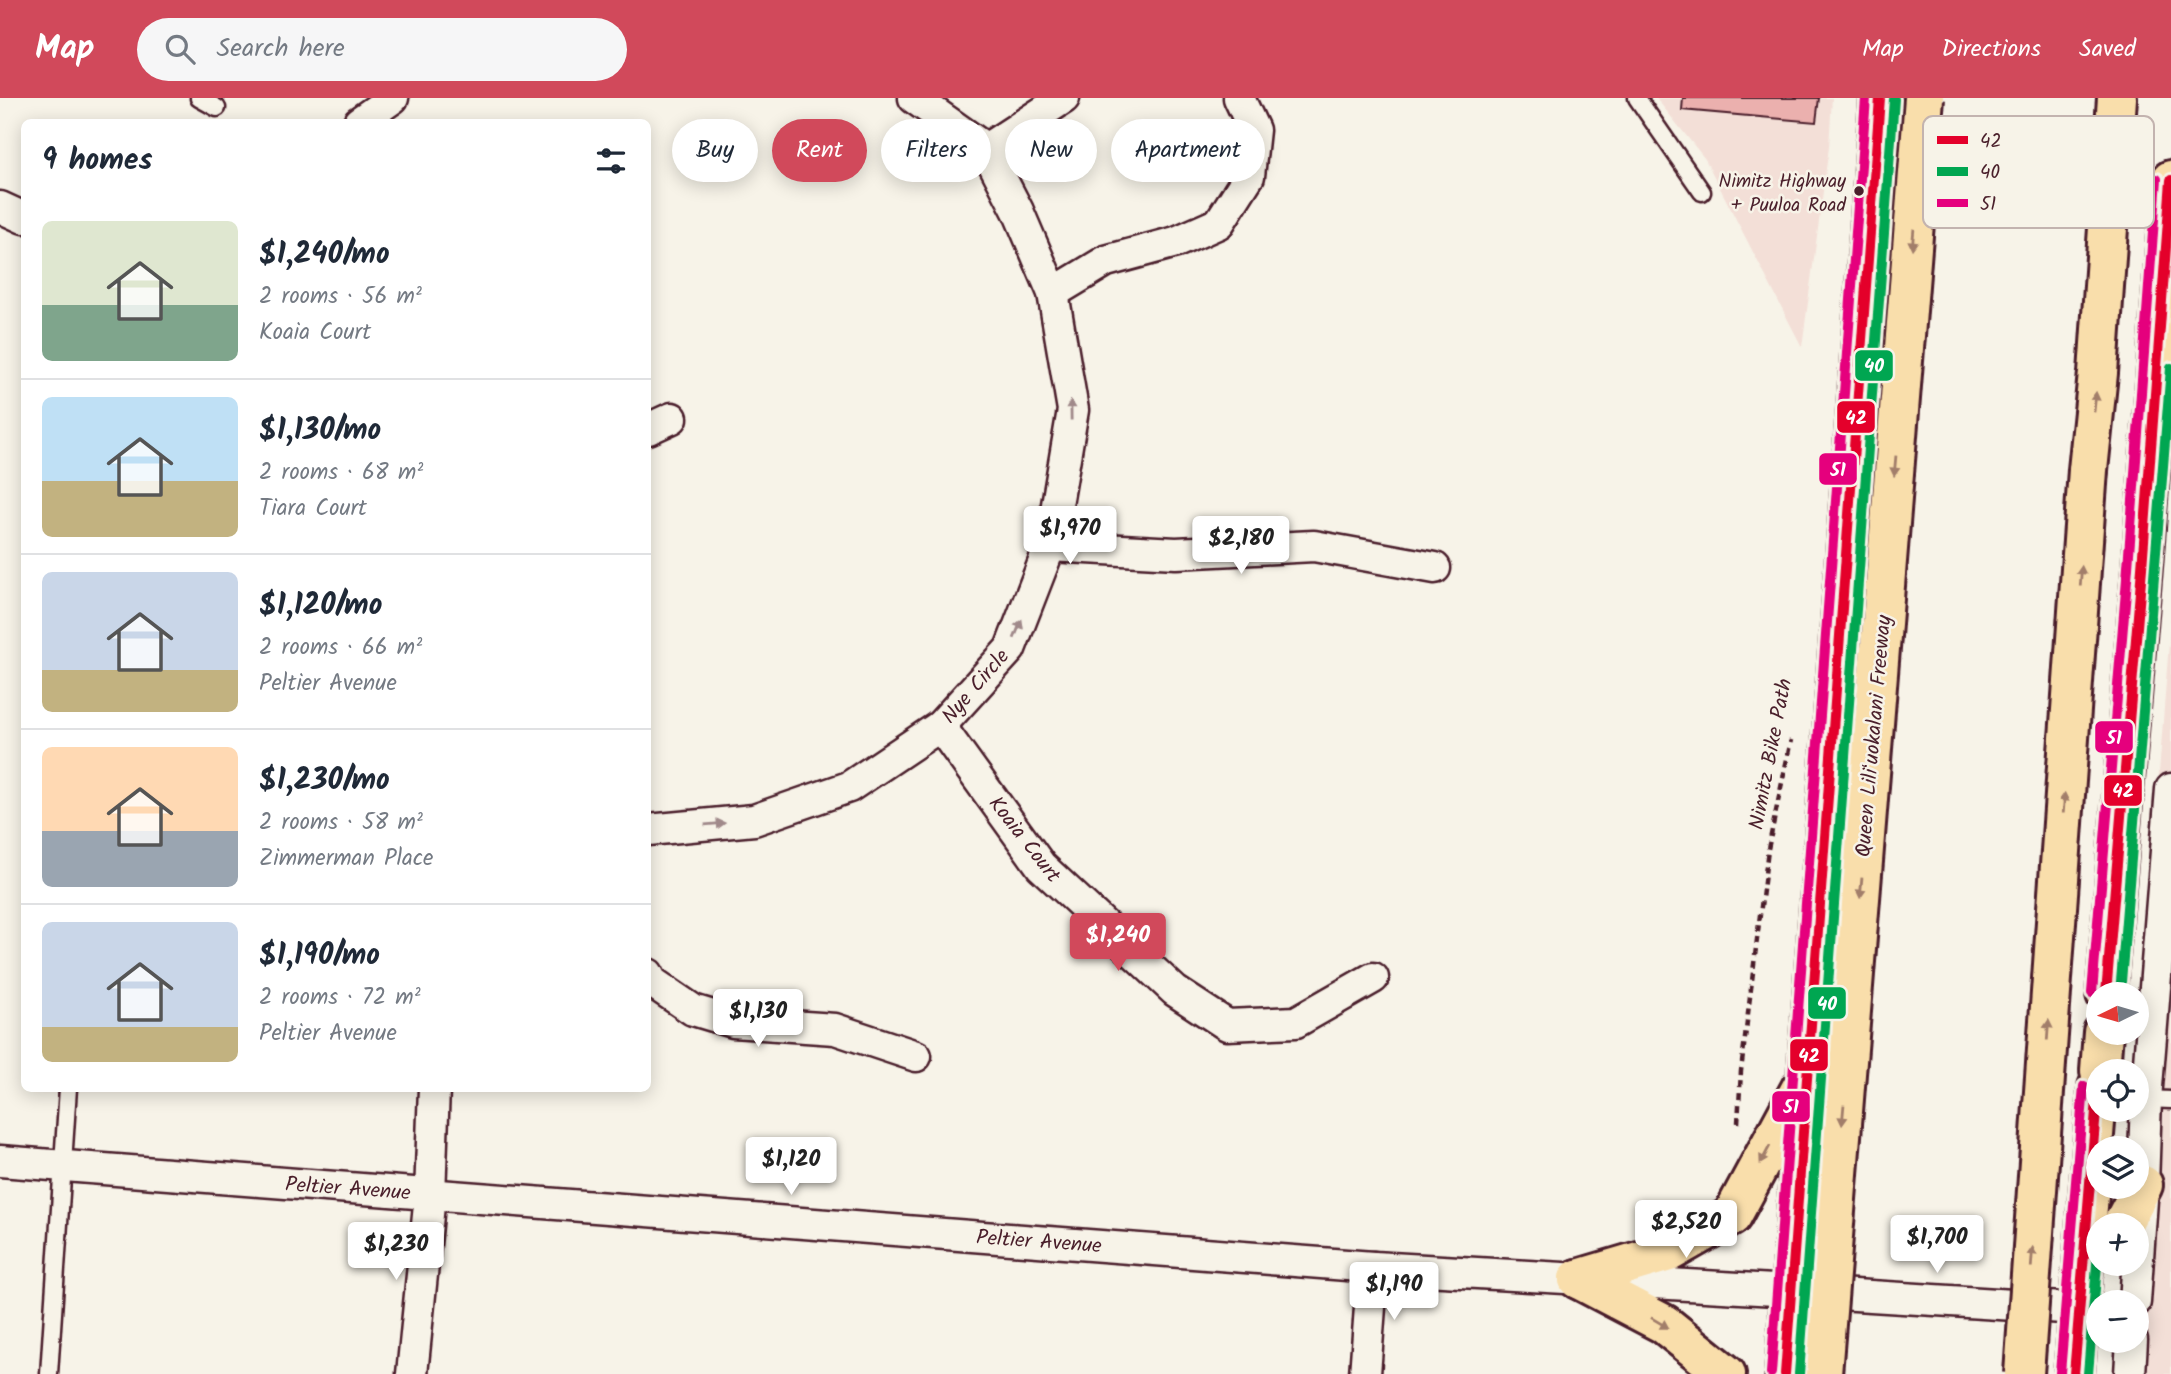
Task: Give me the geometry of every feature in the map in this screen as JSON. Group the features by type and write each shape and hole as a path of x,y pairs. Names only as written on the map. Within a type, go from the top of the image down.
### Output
{"main road":[{"path":"1785,1374 1880,98"},
{"name":"Queen Liliʻuokalani Freeway","path":"1822,1374 1924,98"},
{"path":"2117,116 2118,98"},
{"path":"2107,982 2171,180"},
{"path":"2024,1374 2087,484 2109,228"},
{"path":"2142,568 2171,509"},
{"path":"1578,1279 1669,1252 1732,1216 1808,1074"},
{"path":"2074,1374 2095,1122"},
{"path":"2079,1309 2096,1276"},
{"path":"1578,1279 1664,1324 1726,1374"}],"street":[{"path":"363,119 393,98"},
{"name":"Nye Circle","path":"914,98 944,119"},
{"path":"991,146 1064,98"},
{"path":"1053,293 1106,261 1176,242 1219,223 1249,176 1254,130 1239,98"},
{"name":"Nye Circle","path":"651,830 754,820 849,787 940,726 1010,649 1050,546 1073,410 1053,293 1018,211 991,159"},
{"path":"0,208 21,217"},
{"path":"1050,546 1176,553 1314,546 1435,568"},
{"name":"Koaia Court","path":"940,726 1041,866 1174,992 1227,1025 1296,1022 1373,978"},
{"path":"2149,1151 2158,1100 2171,789"},
{"path":"651,980 692,1010 733,1022 835,1029 915,1056"},
{"path":"412,1374 430,1195 434,1092"},
{"name":"Peltier Avenue","path":"0,1161 1373,1267 2079,1309"},
{"path":"2136,1290 2142,1199"},
{"path":"1364,1374 1373,1267"},
{"path":"2130,1374 2131,1353"}],"lane":[{"path":"199,98 217,108"},
{"path":"1637,98 1702,192"},
{"path":"49,1374 68,1092"}],"path":[{"name":"Nimitz Bike Path","path":"1738,1124 1741,1071 1768,849 1794,727"}],"shaded area":[{"path":"1656,98 1832,98 1829,147 1802,347 1705,159"},
{"path":"2171,617 2171,1374 2112,1374 2114,1353 2149,1353 2149,1290 2119,1290 2120,1276 2149,1276 2149,1213 2137,1213 2137,1199 2149,1199 2149,1136 2136,1136 2136,1122 2149,1122 2149,1059 2137,1059 2138,1045 2149,1045 2149,982 2143,982"}],"building":[{"path":"1683,98 1819,98 1816,122 1682,110"}],"transit line":[{"name":"51","path":"1771,1373 1866,98"},
{"name":"42","path":"1785,1374 1880,98"},
{"name":"40","path":"1799,1374 1894,99"},
{"name":"51","path":"2154,219 2157,179"},
{"name":"42","path":"2107,982 2171,180"},
{"name":"51","path":"2093,982 2153,228"},
{"name":"40","path":"2121,982 2171,368"},
{"name":"51","path":"2060,1373 2084,1086"},
{"name":"42","path":"2074,1374 2095,1122"},
{"name":"40","path":"2088,1374 2096,1276"}],"place":[{"name":"Nimitz Highway + Puuloa Road","path":"1859,191"}]}
